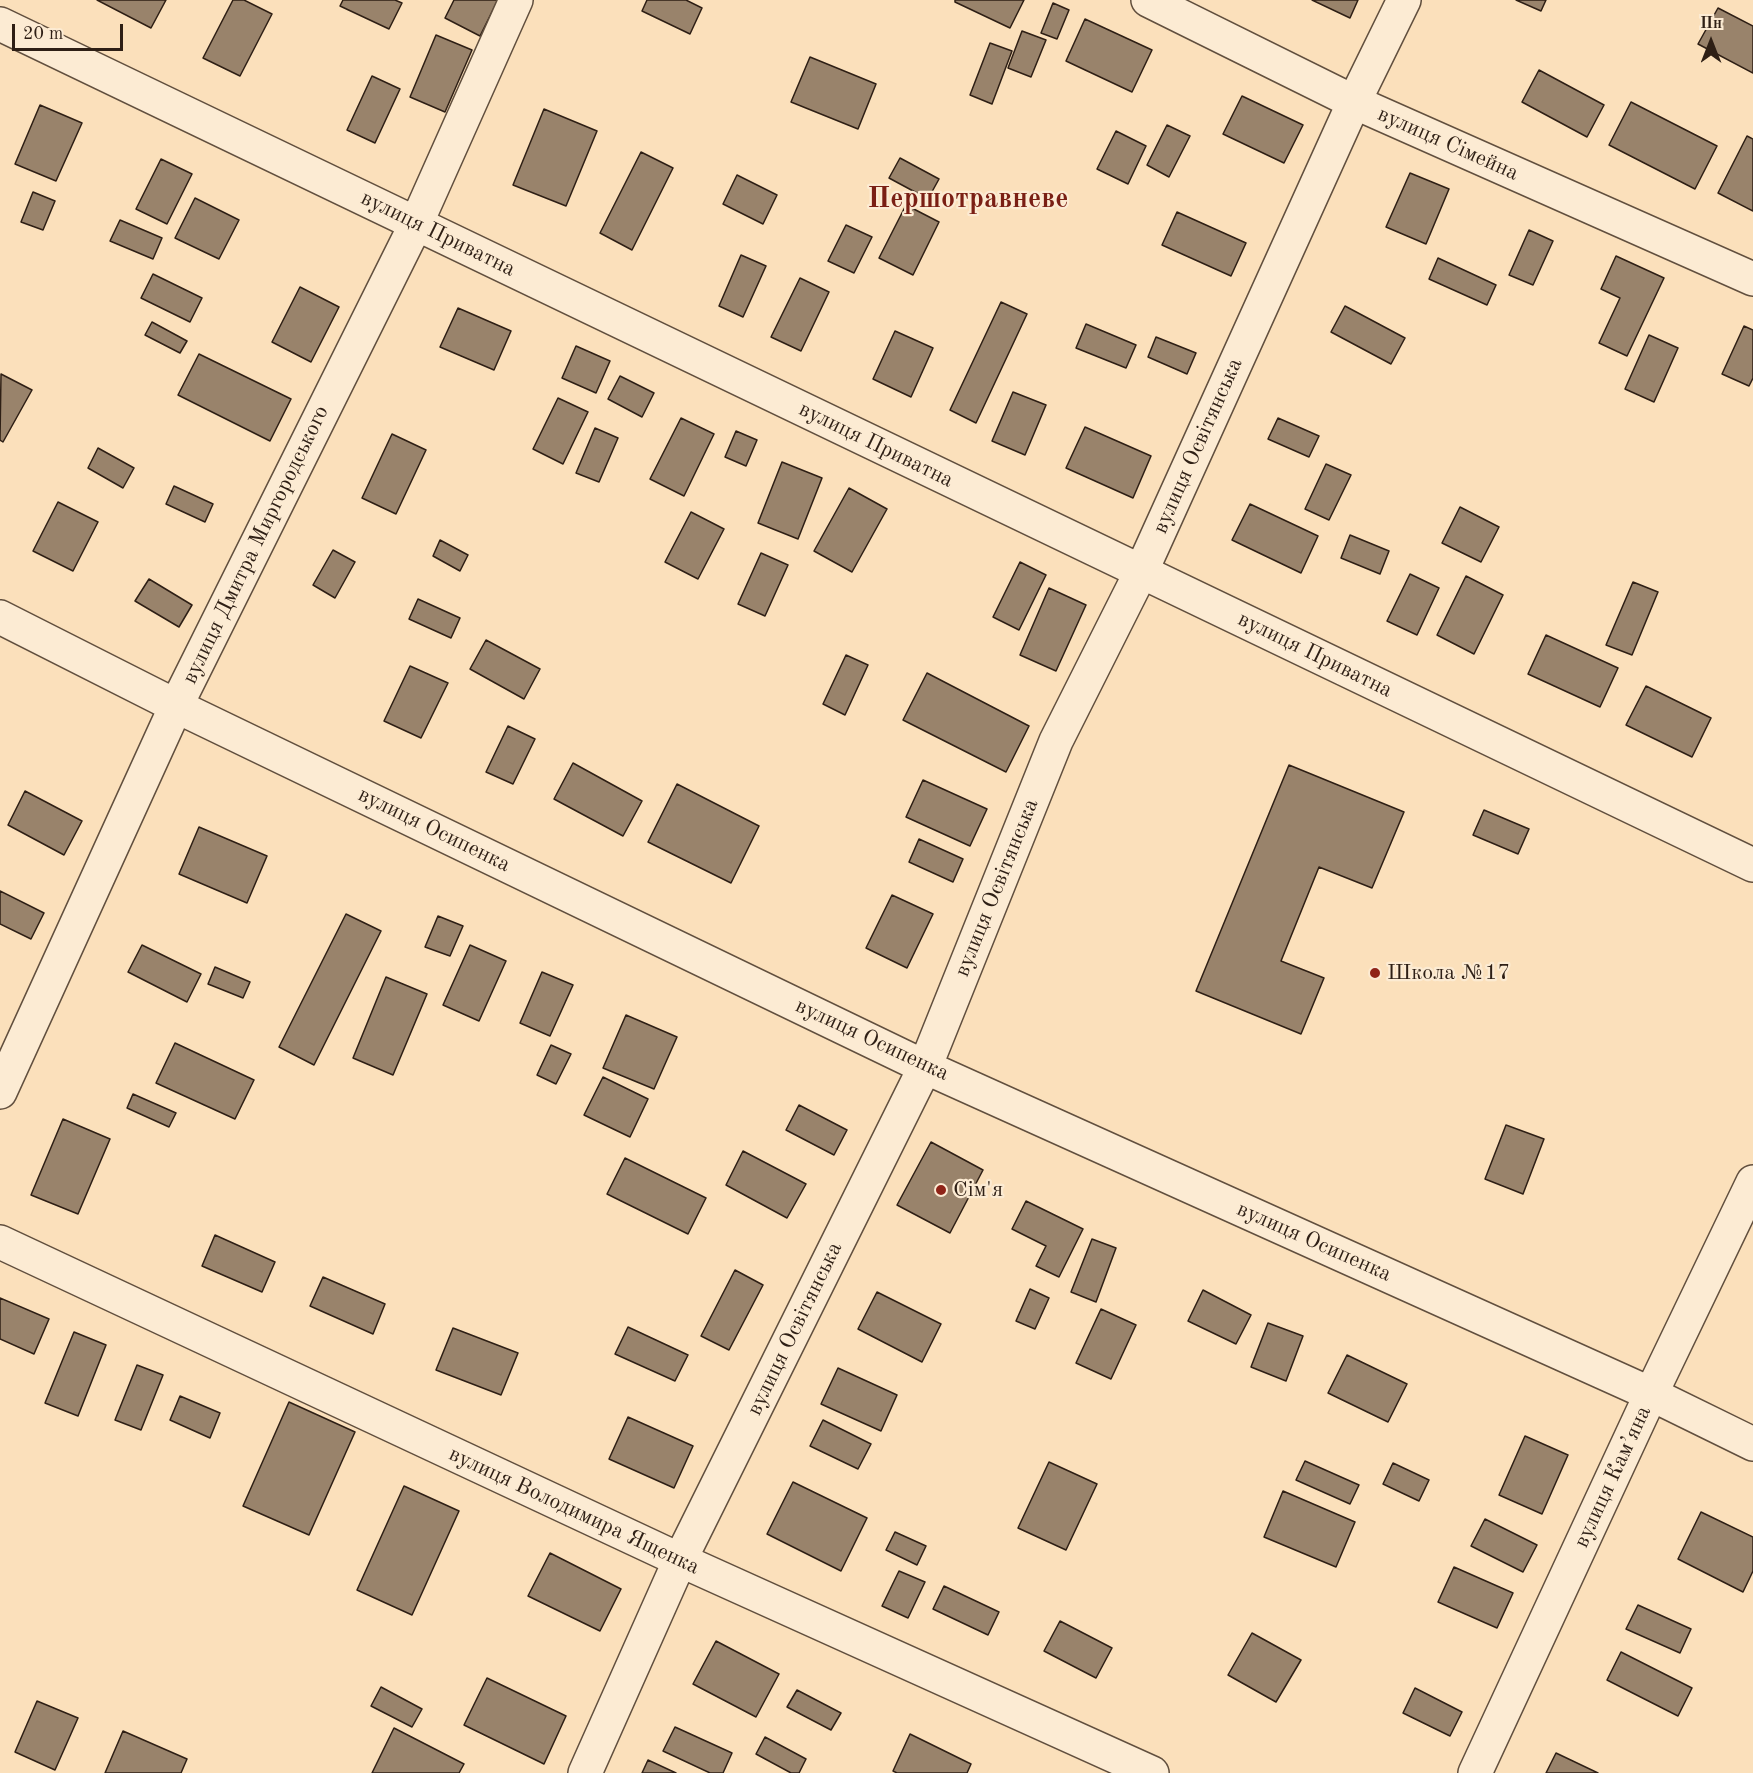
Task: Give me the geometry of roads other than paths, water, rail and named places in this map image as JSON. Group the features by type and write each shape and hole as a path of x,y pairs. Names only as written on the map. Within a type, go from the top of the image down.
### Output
{"street":[{"name":"вулиця Дмитра Миргородського","path":"0,1092 176,706 416,224 516,0"},
{"name":"вулиця Сімейна","path":"1148,0 1354,102 1753,279"},
{"name":"вулиця Освітянська","path":"585,1773 680,1560 925,1066 1056,741 1141,572 1354,102 1404,0"},
{"name":"вулиця Приватна","path":"0,24 1753,865"},
{"name":"вулиця Осипенка","path":"0,617 176,706 925,1066 1651,1394 1753,1444"},
{"name":"вулиця Кам’яна","path":"1475,1773 1651,1394 1753,1182"},
{"name":"вулиця Володимира Ященка","path":"0,1242 680,1560 1152,1773"}],"place":[{"name":"Школа №17","path":"1375,973"},
{"name":"Сім'я","path":"941,1190"}],"district":[{"name":"Першотравневе","path":"968,200"}]}
